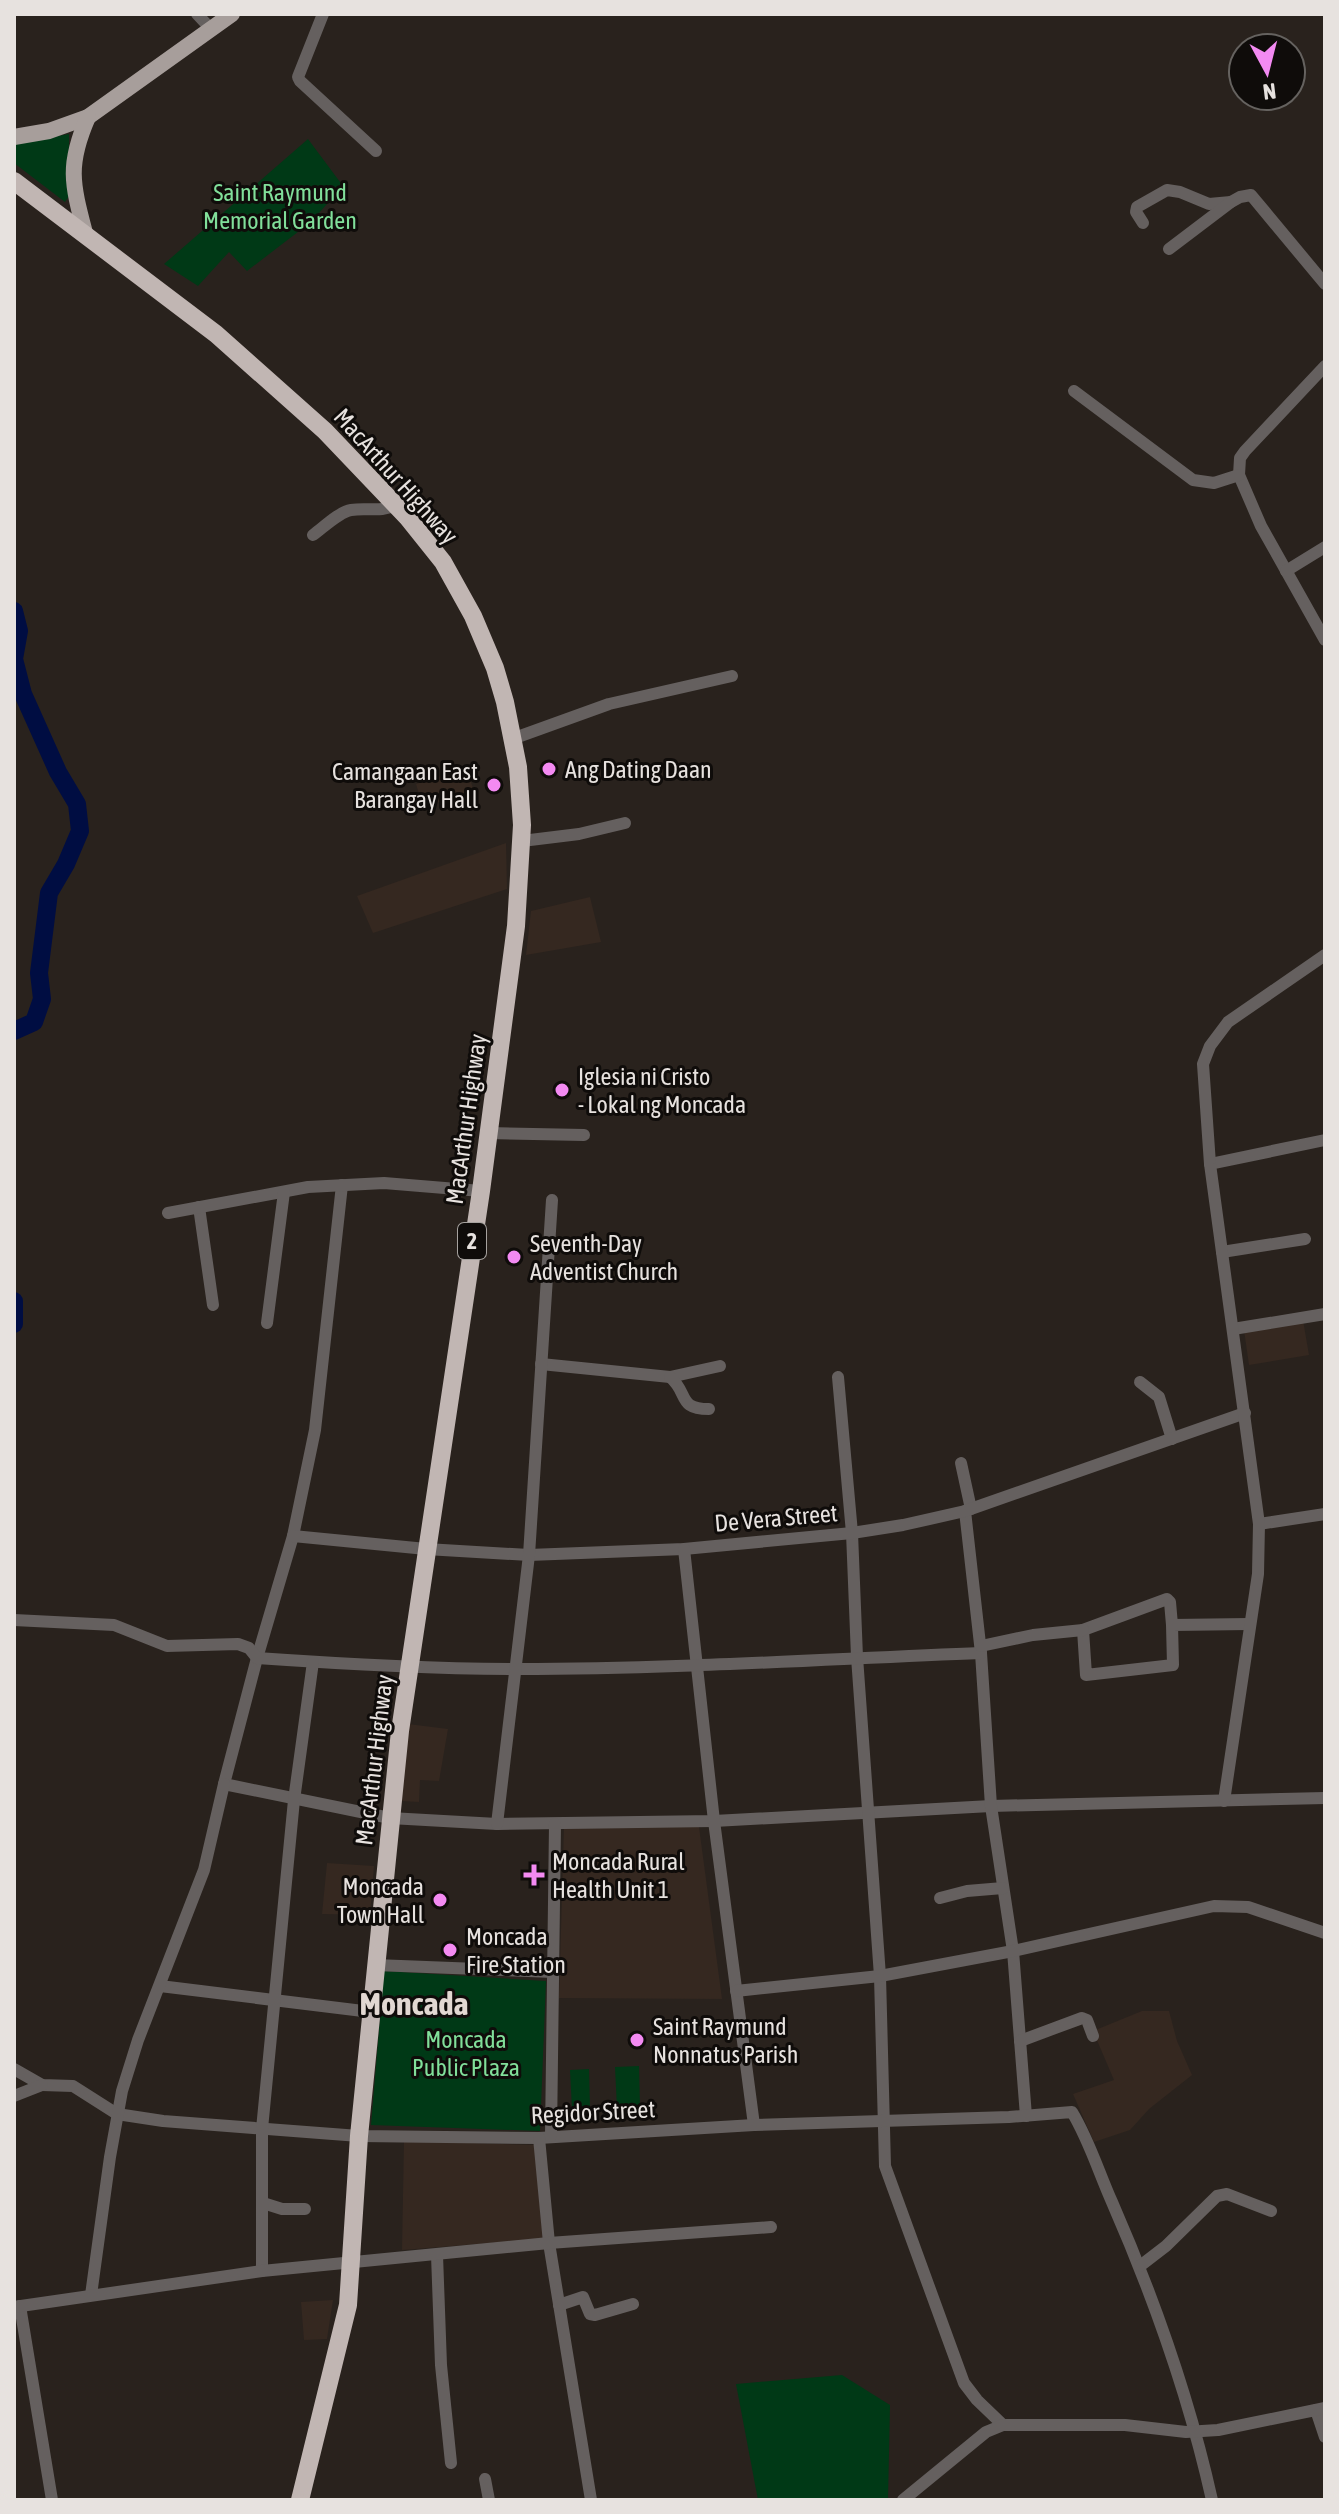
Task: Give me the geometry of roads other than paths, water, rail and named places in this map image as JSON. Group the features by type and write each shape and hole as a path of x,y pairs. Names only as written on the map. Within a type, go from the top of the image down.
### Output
{"highway":[{"name":"MacArthur Highway","path":"14,181 216,334 325,431 396,505 443,562 469,607 495,668 512,739 520,790 522,841 516,926 481,1191 409,1666 390,1818 359,2136 348,2305 300,2500"}],"main road":[{"path":"14,137 49,131 88,117 232,14"},
{"path":"85,233 72,173 76,144 88,117"}],"street":[{"path":"197,14 211,29"},
{"path":"323,14 298,77 376,151"},
{"path":"1143,223 1136,212 1137,207 1161,192 1174,190 1209,204 1231,202"},
{"path":"1169,249 1231,202 1245,195 1256,199 1325,284"},
{"path":"1325,366 1245,451 1240,458 1239,475 1261,526 1325,640"},
{"path":"1074,391 1193,480 1214,483 1239,475"},
{"path":"313,535 345,512 358,509 379,511 396,505"},
{"path":"1286,571 1325,547"},
{"path":"512,739 609,704 732,676"},
{"path":"522,841 579,834 625,823"},
{"path":"1224,1801 1258,1574 1259,1524 1210,1164 1202,1070 1207,1052 1228,1022 1325,955"},
{"path":"488,1133 584,1135"},
{"path":"1210,1164 1325,1140"},
{"path":"168,1213 342,1185 384,1183 481,1191"},
{"path":"91,2295 117,2114 138,2040 204,1870 257,1658 293,1536 315,1430 342,1185"},
{"path":"267,1323 284,1192"},
{"path":"497,1824 529,1555 552,1200"},
{"path":"199,1207 213,1305"},
{"path":"1222,1252 1305,1239"},
{"path":"1233,1329 1325,1314"},
{"path":"541,1364 670,1377 720,1366"},
{"path":"670,1377 677,1383 685,1403 709,1409"},
{"path":"838,1377 852,1533 857,1657 880,1976 885,2166 958,2369 969,2392 1003,2425"},
{"path":"1140,1382 1159,1397 1172,1439"},
{"name":"De Vera Street","path":"293,1536 529,1555 684,1549 852,1533 968,1510 1245,1413"},
{"path":"961,1463 981,1650 991,1806 1013,1951 1026,2116"},
{"path":"1259,1524 1325,1514"},
{"path":"684,1549 714,1821 754,2125"},
{"path":"14,1620 114,1625 167,1646 238,1644 249,1648 257,1658 313,1662 517,1669 696,1666 981,1650 1042,1634 1083,1630 1167,1599 1170,1602 1173,1665 1089,1676 1084,1672 1083,1630"},
{"path":"1172,1625 1249,1624"},
{"path":"262,2271 262,2129 294,1800 313,1662"},
{"path":"224,1784 390,1818 497,1824 714,1821 991,1806 1325,1798"},
{"path":"555,1824 554,1972 545,2137 549,2243 591,2500"},
{"path":"940,1898 967,1891 1003,1888"},
{"path":"736,1991 880,1976 1013,1951 1214,1906 1248,1907 1325,1933"},
{"path":"375,1965 554,1972"},
{"path":"160,1986 371,2012"},
{"path":"1020,2041 1082,2018 1087,2020 1093,2036"},
{"path":"14,2069 42,2085"},
{"path":"14,2096 42,2085 73,2086 117,2114"},
{"name":"Regidor Street","path":"117,2114 163,2121 359,2136 545,2137 754,2125 1026,2116 1067,2111 1072,2112 1140,2266"},
{"path":"1212,2500 1196,2431 1140,2266 1166,2246 1217,2196 1227,2194 1271,2211"},
{"path":"263,2203 282,2209 305,2209"},
{"path":"52,2500 17,2307 262,2271 549,2243 771,2227"},
{"path":"437,2255 441,2365 451,2463"},
{"path":"559,2305 583,2297 590,2314 595,2315 633,2304"},
{"path":"903,2500 986,2432 1003,2425 1125,2425 1218,2430 1321,2409 1325,2437"},
{"path":"485,2479 489,2500"}],"waterway":[{"path":"14,611 19,631 14,659 23,694 58,772 77,804 80,831 49,893 39,973 42,999 34,1022 14,1031"},
{"path":"14,1301 14,1324"}],"place":[{"name":"Ang Dating Daan","path":"549,769"},
{"name":"Camangaan East Barangay Hall","path":"494,785"},
{"name":"Iglesia ni Cristo - Lokal ng Moncada","path":"562,1090"},
{"name":"Seventh-Day Adventist Church","path":"514,1257"},
{"name":"Moncada Rural Health Unit 1","path":"534,1875"},
{"name":"Moncada Town Hall","path":"440,1900"},
{"name":"Moncada Fire Station","path":"450,1950"},
{"name":"Saint Raymund Nonnatus Parish","path":"637,2040"}],"district":[{"name":"Moncada","path":"414,2003"}],"park label":[{"name":"Saint Raymund Memorial Garden","path":"280,206"},
{"name":"Moncada Public Plaza","path":"466,2053"}]}
